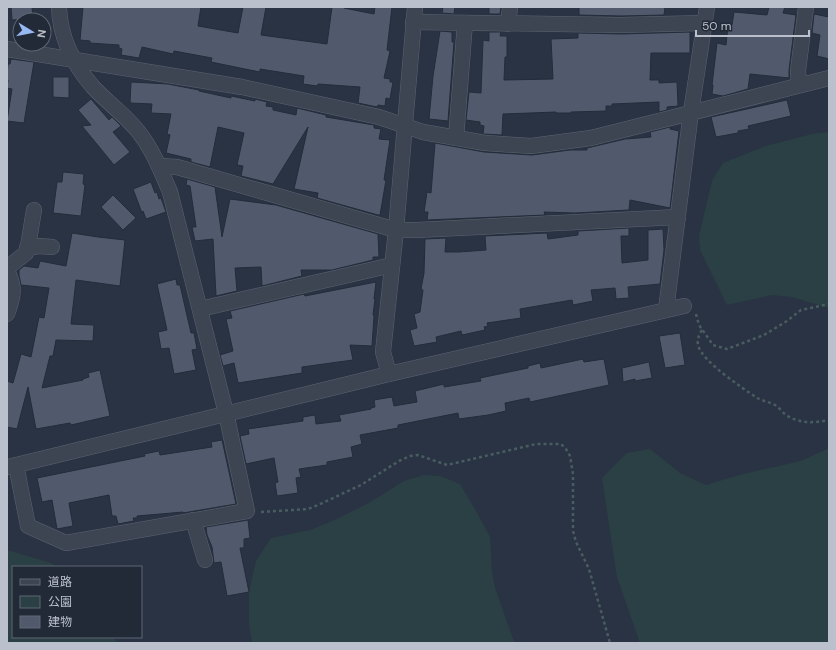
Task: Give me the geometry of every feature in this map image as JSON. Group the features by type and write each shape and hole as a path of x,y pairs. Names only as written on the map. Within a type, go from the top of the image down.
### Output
{"street":[{"path":"59,7 62,33 67,48 74,61 93,86 138,131 160,166 170,192 226,413 247,511 66,543 28,526 12,466 226,413 389,374 684,306"},
{"path":"389,374 384,352 415,7"},
{"path":"508,24 510,7"},
{"path":"666,310 691,112 707,7"},
{"path":"799,85 798,71 806,7"},
{"path":"413,22 621,25 704,23"},
{"path":"456,138 465,23"},
{"path":"7,49 242,87 379,117 423,132 485,143 531,146 591,138 829,78"},
{"path":"160,166 177,167 396,230 678,217"},
{"path":"7,314 13,297 12,284 7,270 26,253 34,210"},
{"path":"27,248 39,246 52,247"},
{"path":"200,309 392,265"},
{"path":"193,520 205,560"}],"path":[{"path":"684,306 692,306 702,330 713,345 727,349 764,335 787,321 801,310 829,304"},
{"path":"702,330 698,336 698,342 702,352 711,364 757,398 775,405 786,415 798,421 818,422 829,420"},
{"path":"247,511 253,513 308,509 361,485 399,461 410,456 418,456 446,465 536,444 561,444 570,456 573,474 573,531 576,542 590,569 610,643"}],"green space":[{"path":"829,132 829,308 792,297 772,295 727,305 700,250 699,236 712,181 723,163 766,146 812,134"},
{"path":"829,448 829,643 640,643 617,577 602,478 627,453 650,449 680,473 706,485 743,474 801,461"},
{"path":"424,475 440,476 460,484 476,511 490,537 492,572 495,588 513,639 516,643 252,643 249,624 249,591 256,561 271,538 310,530 337,519 369,503 404,481"},
{"path":"7,550 51,563 55,566 12,566 12,638 114,638 117,643 7,643"}],"building":[{"path":"11,7 32,7 32,12 12,12 12,20"},
{"path":"83,7 201,7 198,26 238,33 243,7 266,7 261,35 327,44 332,7 344,7 374,14 375,7 392,7 387,50 390,51 384,78 390,79 390,82 393,82 390,99 386,98 385,106 378,105 377,107 358,103 360,87 318,84 317,86 303,84 304,76 260,69 260,72 211,62 212,58 174,51 173,54 142,47 139,58 121,55 122,49 119,48 119,45 90,43 90,41 80,40"},
{"path":"443,7 455,7 454,14 442,13"},
{"path":"489,7 501,7 500,14 489,14"},
{"path":"579,7 665,7 664,15 621,16 579,15"},
{"path":"769,7 785,7 783,13 796,15 789,78 750,74 748,89 723,96 712,94 717,43 726,45 728,25 732,25 734,12 767,15"},
{"path":"814,14 829,17 829,59 817,56 820,35 812,33"},
{"path":"440,31 452,32 452,42 454,42 448,121 429,119 433,76"},
{"path":"489,32 501,32 500,36 507,36 507,57 505,57 504,80 553,79 551,39 578,38 578,33 621,34 690,32 690,53 651,53 650,80 659,80 659,83 677,82 678,106 667,107 667,110 659,112 659,102 612,104 612,106 606,106 606,111 503,114 502,135 483,134 484,126 480,125 480,122 466,120 469,92 481,93 483,40 489,41"},
{"path":"11,59 34,62 24,123 7,121 12,89 7,88 7,75 8,64 10,64"},
{"path":"53,77 69,77 69,98 53,97"},
{"path":"131,82 168,84 231,98 231,96 255,101 255,99 267,102 266,106 273,107 273,110 296,115 297,108 326,115 326,117 374,125 374,128 381,129 379,139 390,140 384,180 386,180 380,215 317,198 318,193 294,189 308,127 273,184 241,176 243,166 237,165 244,133 218,127 210,167 191,162 191,159 166,153 170,135 167,134 171,114 151,113 152,104 130,103"},
{"path":"91,99 109,120 112,117 121,126 113,132 130,152 114,165 82,126 91,125 78,110"},
{"path":"787,100 791,116 748,126 749,129 738,131 738,133 716,137 711,117"},
{"path":"670,127 670,129 679,131 670,208 630,200 629,210 575,213 544,212 545,215 427,220 428,212 424,212 427,192 431,193 435,143 484,152 532,155 570,150 587,150 587,148 625,139 651,137 650,132"},
{"path":"63,172 84,174 83,184 85,185 81,216 53,213 57,182 62,182"},
{"path":"187,179 215,187 222,237 230,199 276,205 378,234 379,257 373,257 373,260 332,270 301,270 302,276 262,286 261,267 235,268 237,291 216,296 213,239 195,241 192,227 196,227 190,186 186,185"},
{"path":"151,182 155,193 157,192 159,199 161,198 166,212 146,219 143,211 142,213 133,189"},
{"path":"113,195 136,218 123,230 101,207"},
{"path":"629,228 629,236 621,236 622,263 648,260 648,230 663,229 664,250 660,284 628,287 629,298 616,299 615,288 591,290 593,301 573,305 572,300 520,309 521,318 487,323 488,326 484,327 485,330 462,335 461,331 436,337 437,342 414,346 410,330 417,328 414,314 420,312 423,290 421,289 424,273 425,239 446,238 445,252 459,252 486,250 485,236 547,233 548,239 578,235 578,231"},
{"path":"72,233 125,240 120,286 76,280 71,324 94,325 93,341 56,340 53,356 50,356 42,388 83,380 89,377 88,373 100,370 110,416 71,425 70,423 36,429 28,387 17,429 7,427 7,381 13,383 21,354 31,357 39,317 44,318 49,288 21,285 19,270 24,266 38,268 40,261 66,266"},
{"path":"176,279 177,285 180,285 191,333 194,333 197,349 192,350 196,370 174,374 169,348 161,349 158,332 167,330 157,284"},
{"path":"376,282 372,346 350,345 353,360 302,367 302,373 238,383 234,363 223,366 220,355 233,351 226,319 232,318 230,311 304,294 305,296"},
{"path":"680,333 685,365 665,368 659,336"},
{"path":"583,359 584,362 604,359 609,385 530,402 529,398 505,403 506,411 488,415 459,419 458,413 398,425 398,428 360,435 362,444 351,447 353,457 327,462 327,465 299,469 301,477 296,478 298,493 277,496 275,483 278,482 274,458 246,464 240,436 249,434 248,429 303,421 303,417 315,415 316,424 341,421 339,415 375,407 374,400 392,397 394,406 417,402 415,391 444,384 444,387 481,381 480,378 528,368 528,366 540,363 541,368"},
{"path":"649,362 652,378 635,381 635,379 623,382 622,368"},
{"path":"222,440 236,504 183,513 137,516 137,518 133,518 134,521 118,524 116,516 112,516 109,495 69,503 73,526 57,529 52,500 42,502 37,478 145,456 144,454 159,451 160,455 212,447 211,442"},
{"path":"248,520 250,538 244,539 244,548 240,548 249,592 227,596 221,562 214,563 212,547 207,535 206,527"}]}
